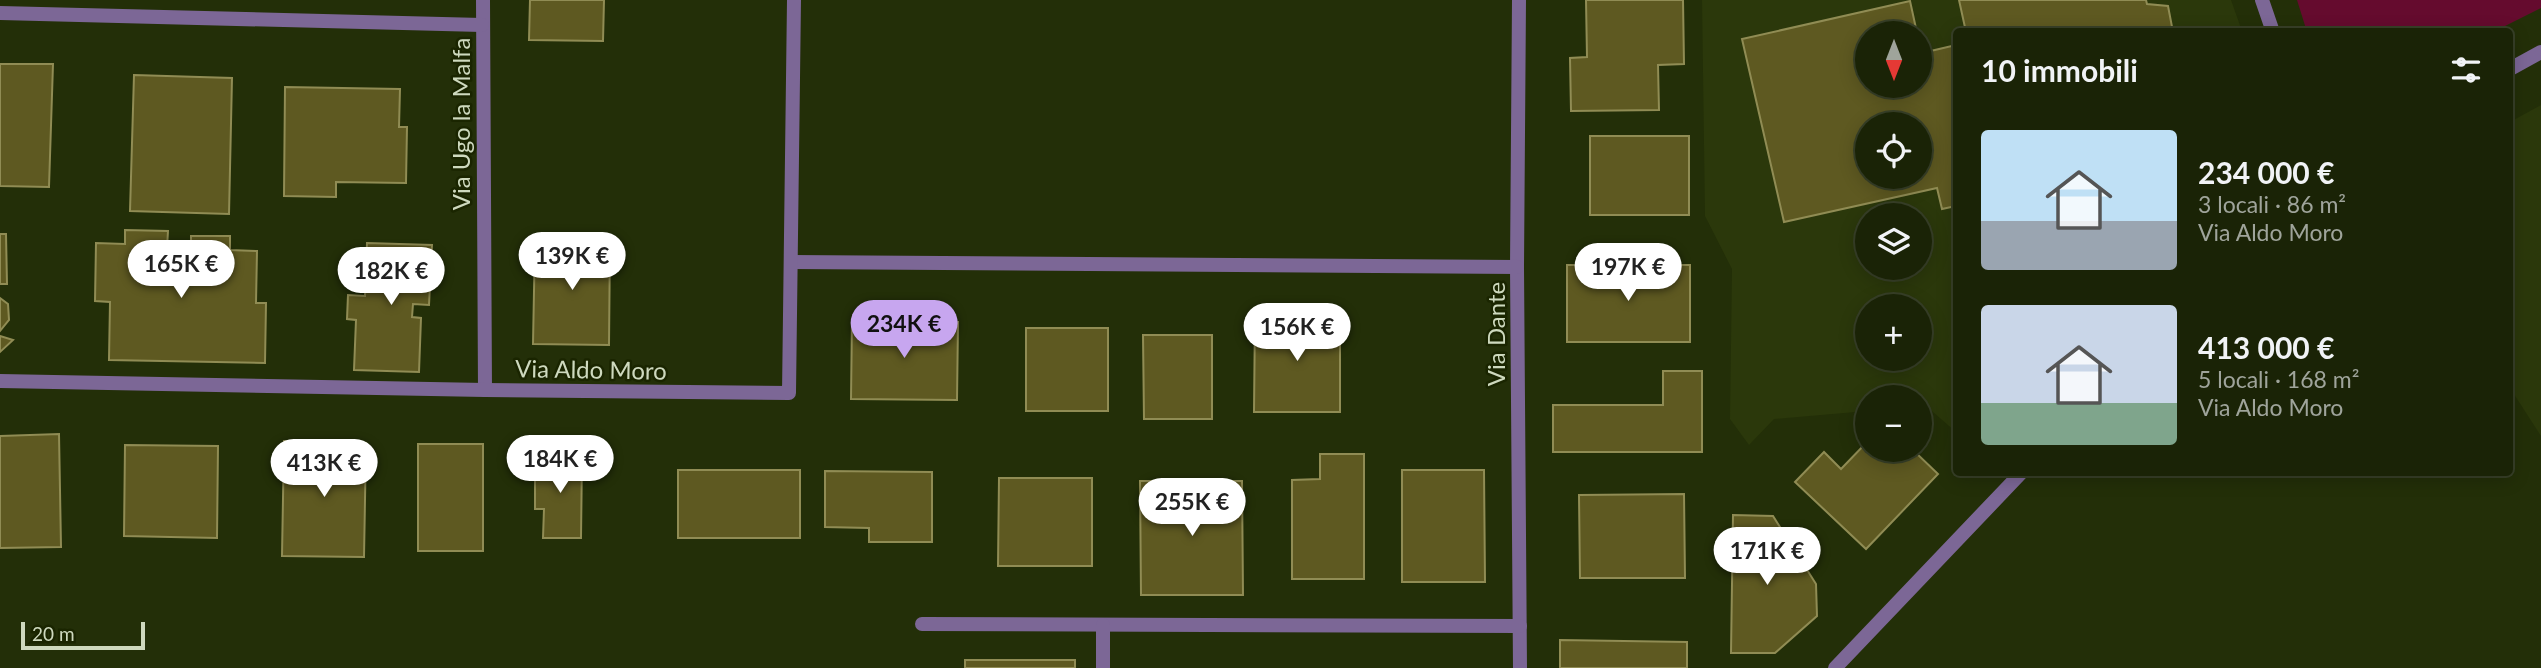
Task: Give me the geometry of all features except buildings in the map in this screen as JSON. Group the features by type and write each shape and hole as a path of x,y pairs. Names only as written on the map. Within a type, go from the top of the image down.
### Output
{"street":[{"name":"Via Ugo la Malfa","path":"483,0 485,390"},
{"name":"Via Aldo Moro","path":"0,381 789,393 794,0"},
{"name":"Via Dante","path":"1519,0 1517,267 1520,668"},
{"path":"2262,0 2272,28"},
{"path":"0,13 482,24"},
{"path":"2513,67 2541,52"},
{"path":"791,262 1517,267"},
{"path":"1835,668 2018,476"},
{"path":"922,624 1520,626"},
{"path":"1103,625 1103,668"}],"shaded area":[{"path":"1702,0 2231,0 2241,28 1953,28 1953,429 1932,411 1932,385 1855,385 1855,412 1774,419 1749,445 1730,419 1732,269 1705,216"},
{"path":"2297,0 2541,0 2541,8 2501,28 2306,28"},
{"path":"2541,105 2541,436 2513,393 2513,120"}]}
